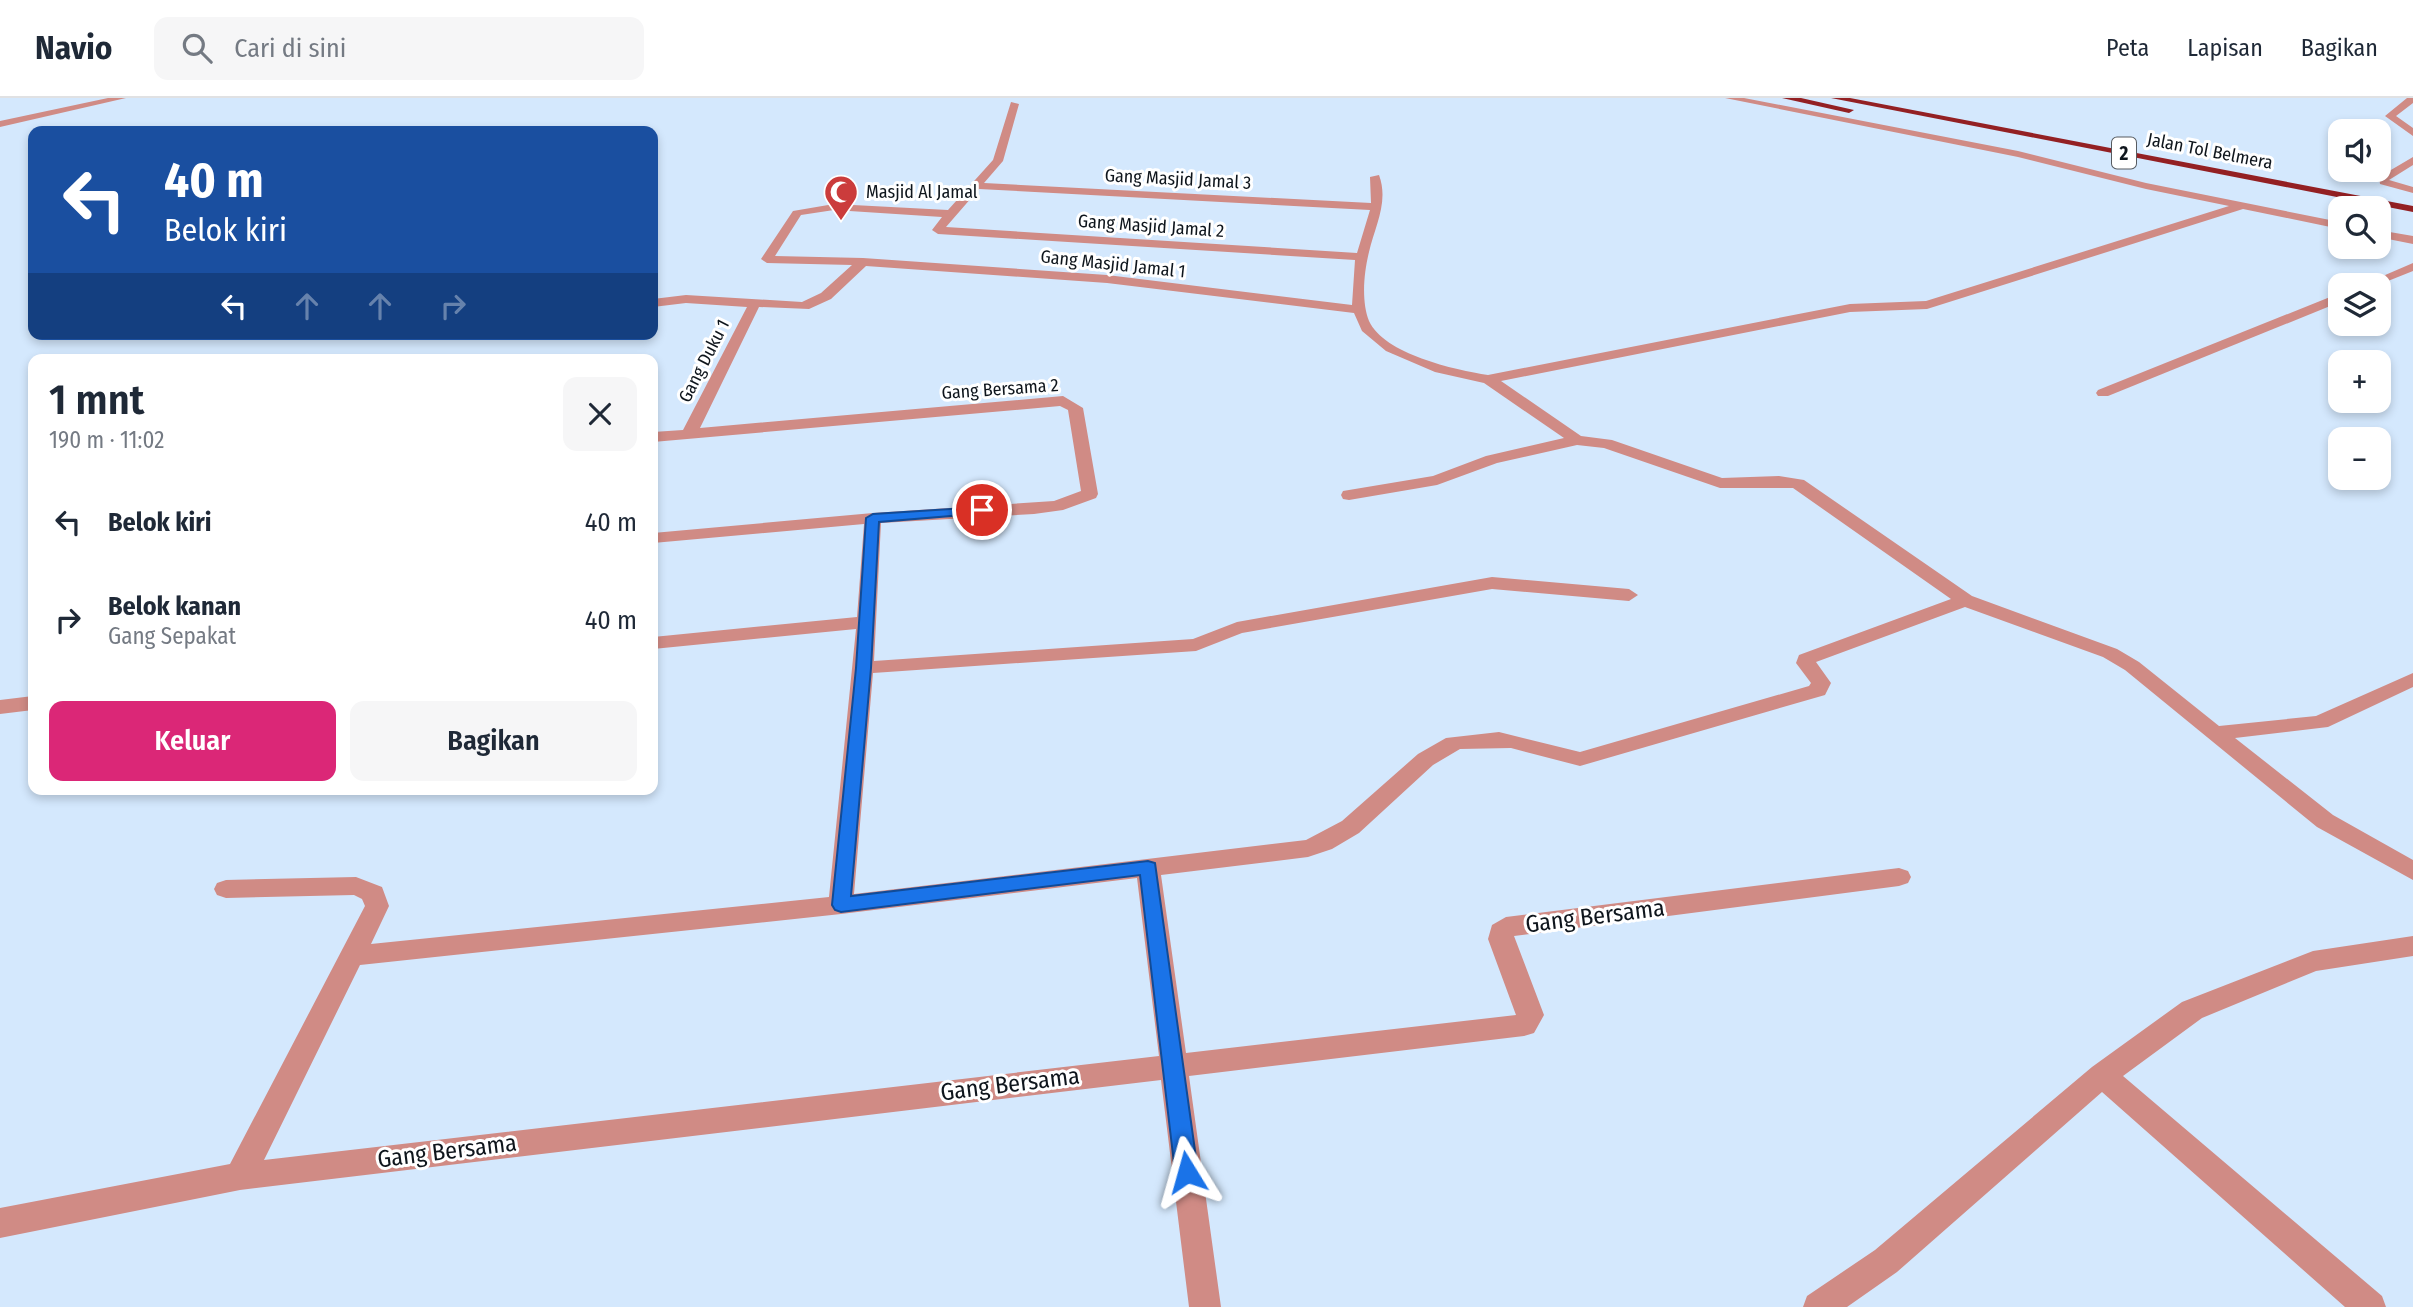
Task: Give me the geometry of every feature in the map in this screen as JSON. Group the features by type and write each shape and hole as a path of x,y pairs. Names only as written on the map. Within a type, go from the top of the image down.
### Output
{"highway":[{"name":"Jalan Tol Belmera","path":"1787,98 2328,203"},
{"name":"Jalan Tol Belmera","path":"1836,98 2413,209"},
{"path":"2391,216 2413,220"}],"street":[{"path":"0,124 121,98"},
{"path":"1730,98 2018,154 2146,186 2328,224"},
{"path":"2413,98 2389,116 2413,133"},
{"path":"949,214 998,161 1014,104"},
{"path":"2413,160 2383,178 2384,182 2392,186 2413,190"},
{"path":"1375,177 1377,207 1362,257 1359,310 1366,327 1387,346 1422,363 1466,376 1488,379 1850,308 1927,304 2242,206"},
{"name":"Gang Masjid Jamal 3","path":"977,186 1377,207"},
{"name":"Gang Masjid Jamal 1","path":"949,214 834,207 802,211 797,213 767,260 863,262 1107,279 1359,310"},
{"name":"Gang Masjid Jamal 2","path":"949,214 938,230 1362,257"},
{"path":"2391,236 2413,240"},
{"path":"658,302 686,299 803,306 819,301 863,262"},
{"path":"2391,276 2413,267"},
{"path":"2103,393 2328,302"},
{"name":"Gang Duku 1","path":"689,435 754,305"},
{"path":"1488,379 1577,440"},
{"name":"Gang Bersama 2","path":"658,437 1063,401 1075,408 1090,494 1057,506 873,518 658,538"},
{"path":"1349,495 1437,480 1492,459 1577,440 1606,443 1720,483 1734,485 1788,481 1798,484 1965,600 2110,653 2132,666 2325,821 2413,871"},
{"path":"841,905 867,622 873,518"},
{"path":"863,668 1196,645 1237,628 1492,583 1629,595"},
{"path":"353,956 841,905 1308,848 1328,843 1348,830 1426,759 1454,743 1489,738 1521,742 1562,757 1580,758 1818,690 1821,683 1806,663 1806,659 1965,600"},
{"path":"658,643 867,622"},
{"path":"2215,733 2320,722 2413,679"},
{"path":"0,707 28,704"},
{"path":"1148,867 1205,1307"},
{"name":"Gang Bersama","path":"0,1223 240,1176 1172,1064 1524,1025 1530,1015 1501,939 1501,932 1506,927 1899,877"},
{"path":"226,889 356,886 373,893 377,906 240,1176"},
{"path":"1819,1307 1886,1261 2102,1075 2192,1010 2313,961 2413,946"},
{"path":"2102,1075 2370,1307"}],"place":[{"name":"Masjid Al Jamal","path":"841,222"}],"route":[{"path":"982,510 873,518 863,668 841,905 1148,867 1187,1172"}]}
